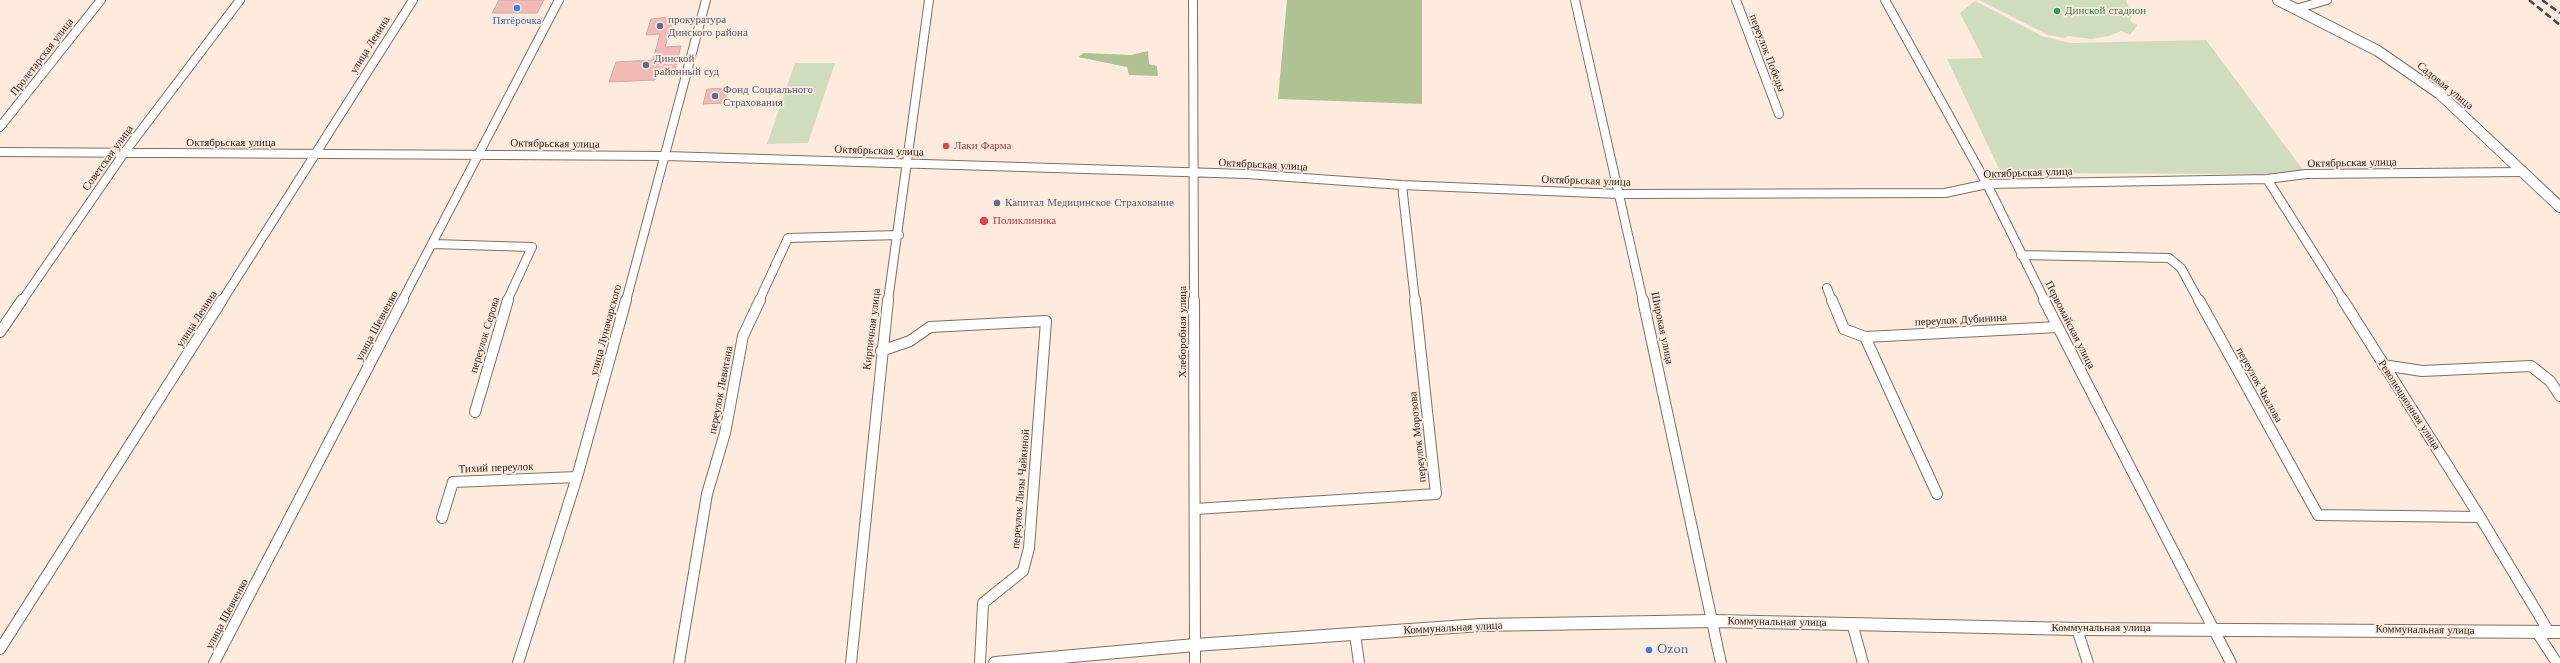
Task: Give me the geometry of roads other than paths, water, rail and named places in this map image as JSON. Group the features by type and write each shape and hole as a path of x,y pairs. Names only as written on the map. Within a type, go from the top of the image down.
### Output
{"street":[{"name":"Пролетарская улица","path":"0,127 101,0"},
{"name":"Советская улица","path":"0,332 124,153 240,0"},
{"name":"улица Ленина","path":"0,649 316,155 413,0"},
{"name":"улица Шевченко","path":"214,663 559,0"},
{"name":"улица Луначарского","path":"518,663 577,477 666,156 706,0"},
{"name":"Кирпичная улица","path":"851,663 880,351 898,235 930,0"},
{"name":"Хлеборобная улица","path":"1193,0 1195,174 1195,663"},
{"name":"Широкая улица","path":"1575,0 1620,194 1722,663"},
{"name":"переулок Победы","path":"1736,0 1779,114"},
{"name":"Первомайская улица","path":"1885,0 1987,184 2021,255 2231,663"},
{"path":"2278,0 2296,9 2327,0"},
{"name":"Садовая улица","path":"2296,9 2378,51 2440,94 2560,207"},
{"name":"Октябрьская улица","path":"0,152 666,156 908,163 1195,174 1248,174 1402,185 1620,194 1945,193 1987,184 2267,178 2306,174 2523,172"},
{"name":"Революционная улица","path":"2267,178 2480,517 2548,632 2557,663"},
{"name":"переулок Морозова","path":"1195,509 1436,494 1402,185"},
{"name":"переулок Левитана","path":"679,663 707,494 725,433 744,336 788,238 898,235"},
{"name":"переулок Серова","path":"433,244 532,247 503,310 475,412"},
{"name":"переулок Чкалова","path":"2021,255 2169,258 2180,268 2318,515 2480,517"},
{"name":"переулок Дубинина","path":"1827,288 1844,329 1865,337 2058,327"},
{"name":"переулок Лизы Чайкиной","path":"880,351 910,341 930,327 1046,321 1029,548 1023,571 983,603 980,663"},
{"path":"1865,337 1937,494"},
{"path":"2383,364 2422,371 2531,366 2550,381 2560,396"},
{"name":"Тихий переулок","path":"442,518 453,482 577,477"},
{"name":"Коммунальная улица","path":"995,663 1195,645 1481,625 1713,621 2078,629 2212,628 2548,632"},
{"path":"1852,623 1863,663"},
{"path":"2078,629 2088,663"},
{"path":"1355,634 1359,663"}],"railway":[{"path":"2529,0 2560,25"},
{"path":"2542,0 2560,13"}],"place":[{"name":"Пятёрочка","path":"517,8"},
{"name":"Динской стадион","path":"2057,11"},
{"name":"прокуратура Динского района","path":"660,26"},
{"name":"Динской районный суд","path":"646,65"},
{"name":"Фонд Социального Страхования","path":"715,96"},
{"name":"Лаки Фарма","path":"946,146"},
{"name":"Капитал Медицинское Страхование","path":"997,203"},
{"name":"Поликлиника","path":"984,221"},
{"name":"Ozon","path":"1649,650"}]}
